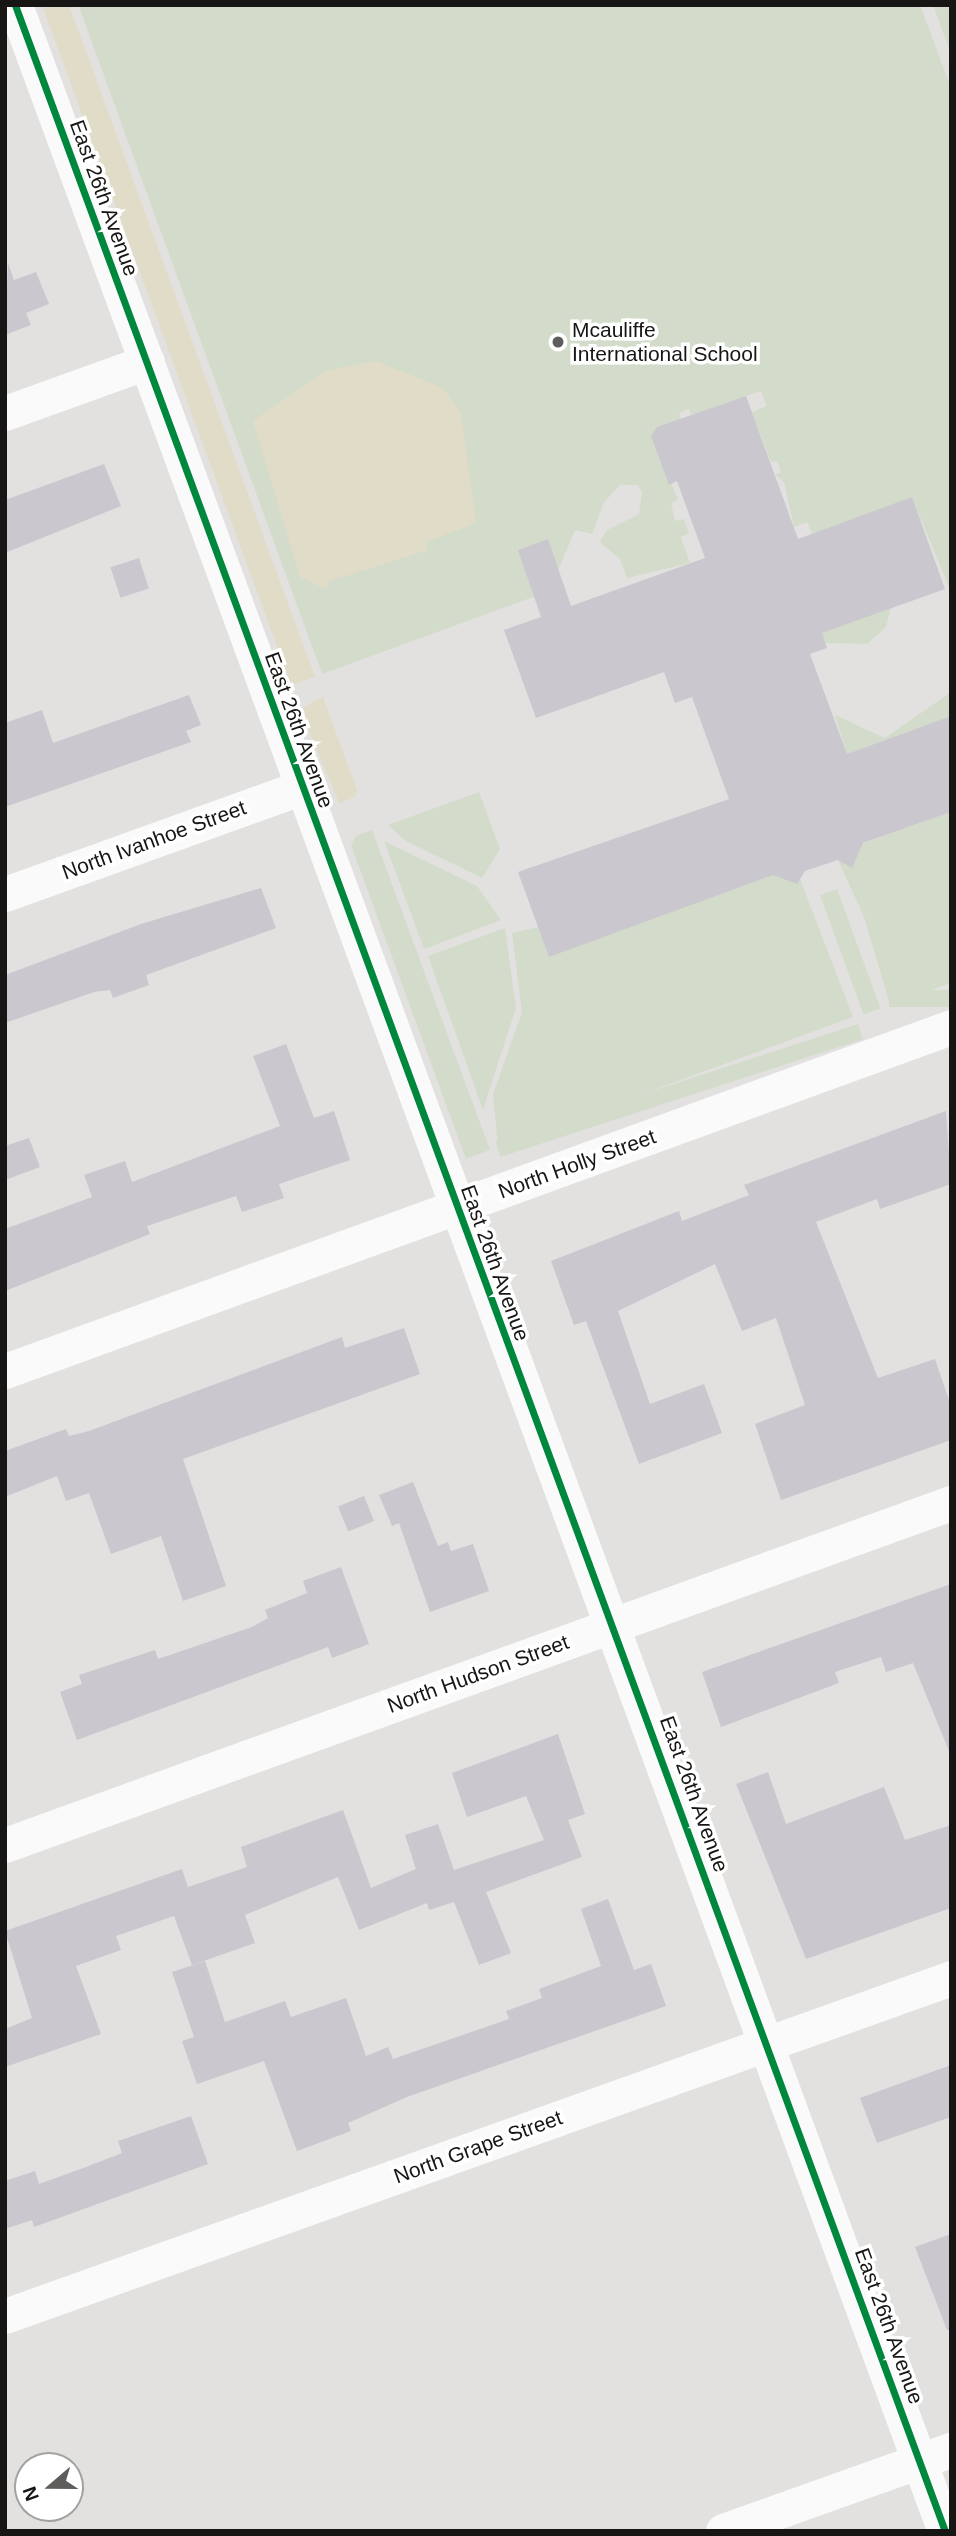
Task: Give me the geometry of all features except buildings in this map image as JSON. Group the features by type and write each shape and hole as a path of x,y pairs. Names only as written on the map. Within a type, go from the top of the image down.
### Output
{"street":[{"name":"East 26th Avenue","path":"15,5 456,1209 614,1625 766,2045 935,2455 945,2531"},
{"path":"5,413 147,362"},
{"name":"North Ivanhoe Street","path":"5,894 302,787"},
{"name":"North Holly Street","path":"5,1371 951,1027"},
{"name":"North Hudson Street","path":"5,1845 951,1503"},
{"name":"North Grape Street","path":"5,2316 951,1978"},
{"path":"723,2531 935,2455"}],"green space":[{"path":"920,5 951,88 951,592 912,498 812,534 807,522 794,527 784,482 775,475 781,472 777,461 771,462 752,412 767,406 761,391 691,415 689,409 679,413 681,419 652,436 678,500 671,503 675,521 684,519 689,533 681,537 690,563 627,578 620,559 600,542 607,530 639,514 642,492 637,485 620,485 604,502 592,534 575,530 556,576 536,596 322,674 79,7"},
{"path":"933,5 951,5 951,54"},
{"path":"891,608 886,627 867,644 825,643 822,633"},
{"path":"951,692 951,716 847,754 835,715 885,738"},
{"path":"479,792 500,849 482,878 406,841 388,825"},
{"path":"951,812 951,983 890,1005 864,917 838,860 847,865 855,861 856,846"},
{"path":"372,830 490,1150 466,1159 351,845 356,836"},
{"path":"384,841 477,886 501,920 424,949"},
{"path":"780,872 792,882 800,879 853,1017 498,1147 493,1094 522,1012 512,933"},
{"path":"837,889 880,1008 864,1014 820,895"},
{"path":"505,928 516,1008 483,1110 428,956"},
{"path":"889,990 951,990 951,1007 889,1007"},
{"path":"858,1024 863,1039 501,1157 496,1142"}],"sand":[{"path":"42,5 69,5 315,677 295,684 289,679"},
{"path":"376,361 443,388 461,414 476,523 426,542 428,550 330,581 326,589 300,577 253,421 327,370"},
{"path":"323,697 357,790 355,797 339,803 300,709"}],"cycle path":[{"path":"15,5 945,2531"}],"place":[{"name":"Mcauliffe International School","path":"558,342"}]}
